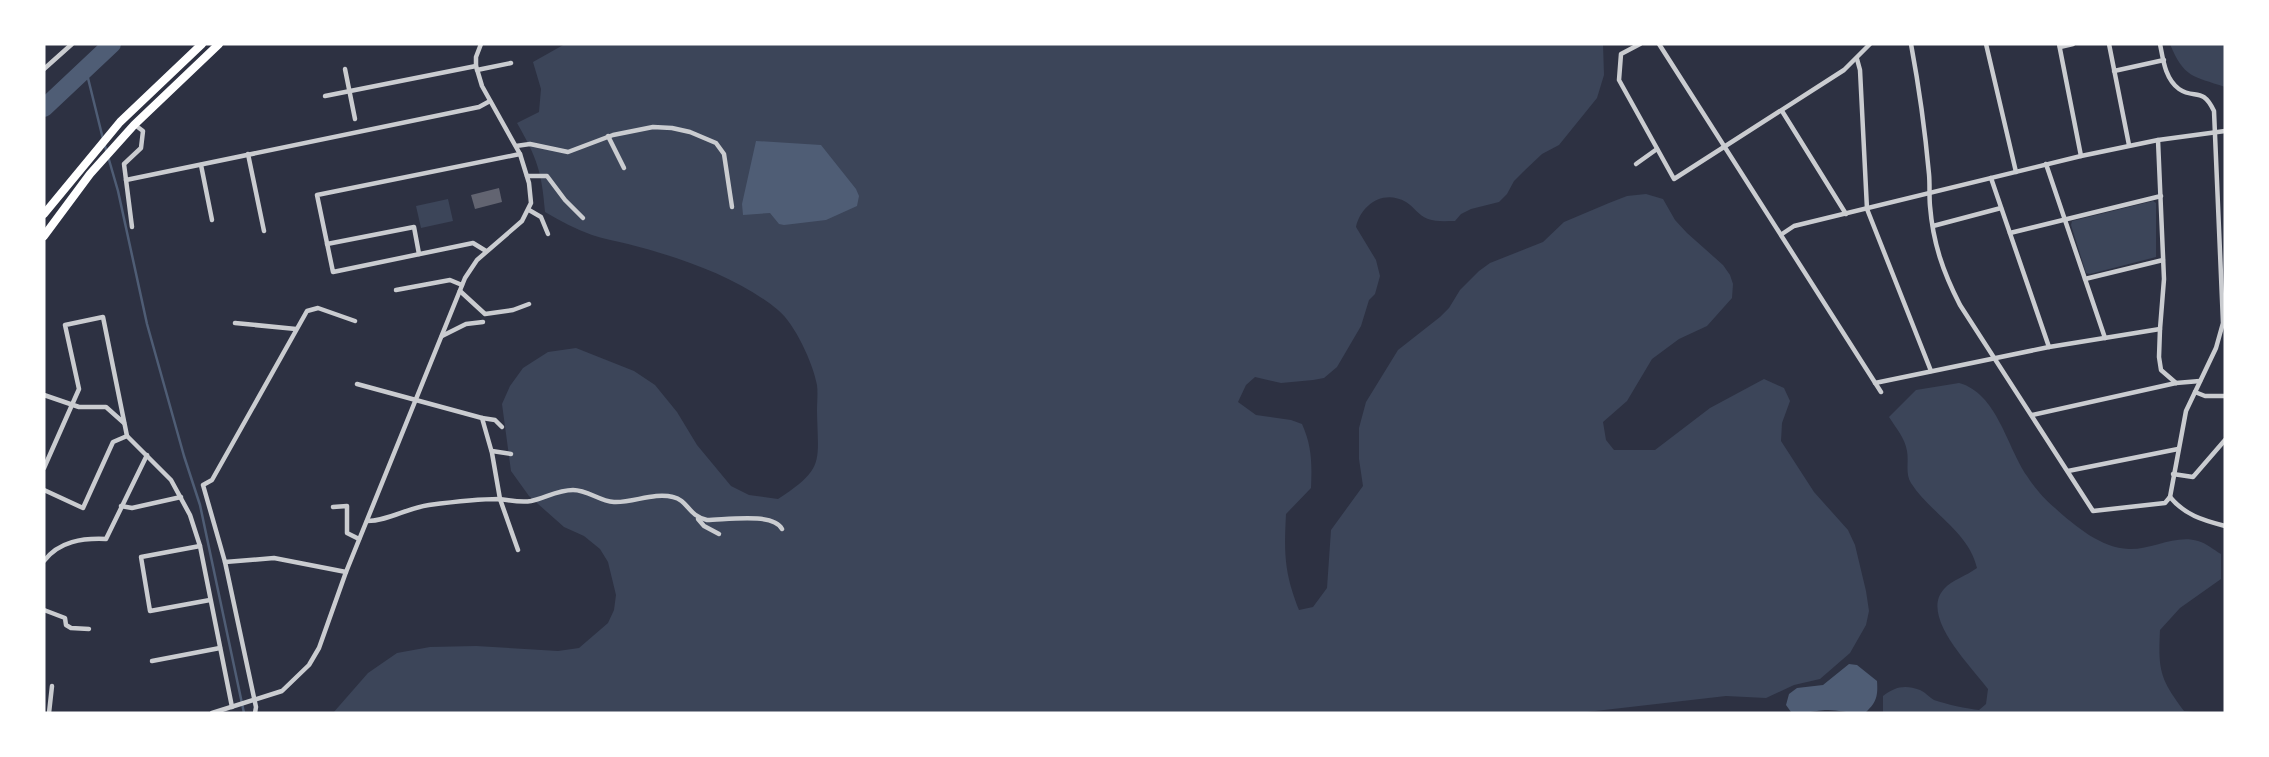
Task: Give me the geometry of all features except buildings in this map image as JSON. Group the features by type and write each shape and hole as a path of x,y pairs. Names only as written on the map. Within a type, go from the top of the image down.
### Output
{"highway":[{"path":"44,214 120,122 202,44"},
{"path":"44,236 90,174 134,125 219,44"}],"street":[{"path":"44,69 72,44"},
{"path":"212,713 282,691 309,665 319,648 359,539 461,288 477,260 516,228 530,210 531,198 520,154 490,101 477,68 481,44"},
{"path":"1640,44 1621,54 1619,80 1674,179 1782,111 1857,59 1870,44"},
{"path":"1659,44 1881,392"},
{"path":"1911,44 1920,91 1933,226 1943,271 1960,305 2093,512 2165,503 2170,497 2186,411 2216,348 2223,323 2214,111 2208,99 2181,91 2169,78 2160,44"},
{"path":"1986,44 2016,172"},
{"path":"2073,44 2060,45 2081,156"},
{"path":"2109,44 2129,145"},
{"path":"1857,59 1860,70 1867,209 1931,371"},
{"path":"2114,71 2164,60"},
{"path":"325,96 511,63"},
{"path":"345,69 355,119"},
{"path":"126,180 480,107 490,101"},
{"path":"1782,111 1846,214"},
{"path":"132,227 124,164 141,148 143,131 134,125"},
{"path":"516,146 530,144 568,152 608,136 653,127 690,132 716,143 727,162 732,207"},
{"path":"1782,234 1794,226 2046,164 2129,145 2225,131"},
{"path":"608,136 624,168"},
{"path":"2158,140 2163,260 2159,357 2161,370 2176,383"},
{"path":"1636,164 1657,149"},
{"path":"486,252 473,243 333,272 317,195 520,154"},
{"path":"248,155 264,231"},
{"path":"201,164 212,220"},
{"path":"2046,164 2105,338"},
{"path":"527,176 547,176 583,218"},
{"path":"1991,178 2049,347"},
{"path":"2010,233 2161,196"},
{"path":"1933,226 2001,208"},
{"path":"530,210 541,218 548,234"},
{"path":"327,244 414,226 419,254"},
{"path":"2085,279 2163,260"},
{"path":"396,290 450,280 485,314 513,310 529,304"},
{"path":"255,713 256,707 225,562 203,485 212,480 307,311 313,308 355,321"},
{"path":"44,468 79,389 65,325 103,317 127,436 171,480 190,515 200,546 232,707"},
{"path":"442,336 466,324 483,322"},
{"path":"235,323 296,329"},
{"path":"1875,383 2049,347 2160,330"},
{"path":"2032,415 2176,383 2200,381"},
{"path":"357,384 495,420 502,427"},
{"path":"2195,392 2205,396 2225,396"},
{"path":"44,395 84,408 106,407 124,424"},
{"path":"482,418 492,451 500,499 518,550"},
{"path":"44,490 83,508 113,442 127,436"},
{"path":"2173,474 2193,477 2225,440"},
{"path":"2068,471 2178,449"},
{"path":"492,451 510,454"},
{"path":"44,561 49,554 66,543 80,539 106,539 147,455"},
{"path":"367,521 379,520 427,505 500,499 530,501 564,490 576,490 612,502 666,496 681,500 704,526 719,534"},
{"path":"121,506 132,508 181,497"},
{"path":"2170,497 2180,509 2192,516 2225,526"},
{"path":"333,508 347,506 347,533 359,539"},
{"path":"698,519 767,518 779,523 782,528"},
{"path":"200,546 141,557 150,611 210,600"},
{"path":"225,562 274,558 346,572"},
{"path":"44,610 65,618 66,625 71,628 89,629"},
{"path":"152,661 220,648"},
{"path":"49,713 52,686"}],"shaded area":[{"path":"565,44 1603,44 1604,75 1597,98 1559,145 1542,154 1523,172 1499,202 1471,209 1455,221 1428,219 1406,202 1389,197 1374,201 1363,212 1356,227 1376,260 1380,276 1361,326 1337,367 1324,378 1281,383 1255,377 1246,385 1238,402 1256,415 1302,424 1310,448 1311,488 1286,514 1286,562 1299,610 1313,607 1327,588 1331,530 1363,486 1359,459 1359,428 1366,402 1398,350 1440,317 1460,290 1490,263 1543,242 1564,222 1627,196 1646,194 1663,199 1675,220 1723,265 1733,284 1732,298 1707,326 1679,339 1652,359 1627,401 1603,422 1606,440 1614,450 1655,450 1710,408 1764,379 1784,388 1790,401 1782,423 1781,441 1814,492 1848,530 1855,545 1869,611 1866,625 1850,653 1820,679 1794,685 1766,698 1726,696 1578,713 333,713 368,673 397,653 430,647 476,646 558,651 579,648 608,623 614,610 616,595 608,562 600,549 584,536 564,527 529,496 511,471 502,404 510,386 523,368 548,352 576,348 634,371 655,385 677,412 697,445 731,486 749,495 778,499 804,479 815,463 818,442 815,376 797,334 778,310 745,288 707,269 592,235 545,212 537,166 517,123 539,112 541,89 533,62"},
{"path":"2170,44 2225,44 2225,87 2185,70"},
{"path":"756,141 821,145 856,189 859,196 857,206 826,220 784,225 779,224 770,213 743,215 742,204"},
{"path":"448,199 453,221 421,228 416,206"},
{"path":"2153,201 2156,203 2156,257 2086,273 2072,221"},
{"path":"1959,383 1972,389 1992,409 2020,464 2040,493 2089,535 2108,545 2129,549 2190,539 2204,543 2221,554 2221,579 2180,608 2160,630 2160,665 2165,682 2184,711 2204,713 1883,713 1883,696 1891,690 1905,687 1915,688 1934,700 1956,706 1979,710 1986,704 1988,689 1960,655 1938,613 1938,600 1944,589 1977,568 1973,555 1958,533 1911,483 1906,446 1889,417 1916,390"},
{"path":"1849,664 1857,665 1877,681 1876,698 1866,712 1791,712 1786,705 1789,694 1797,688 1823,685"}],"waterway":[{"path":"44,108 112,44"},
{"path":"86,70 103,139"},
{"path":"105,146 118,191 147,324 200,505 244,713"}]}
